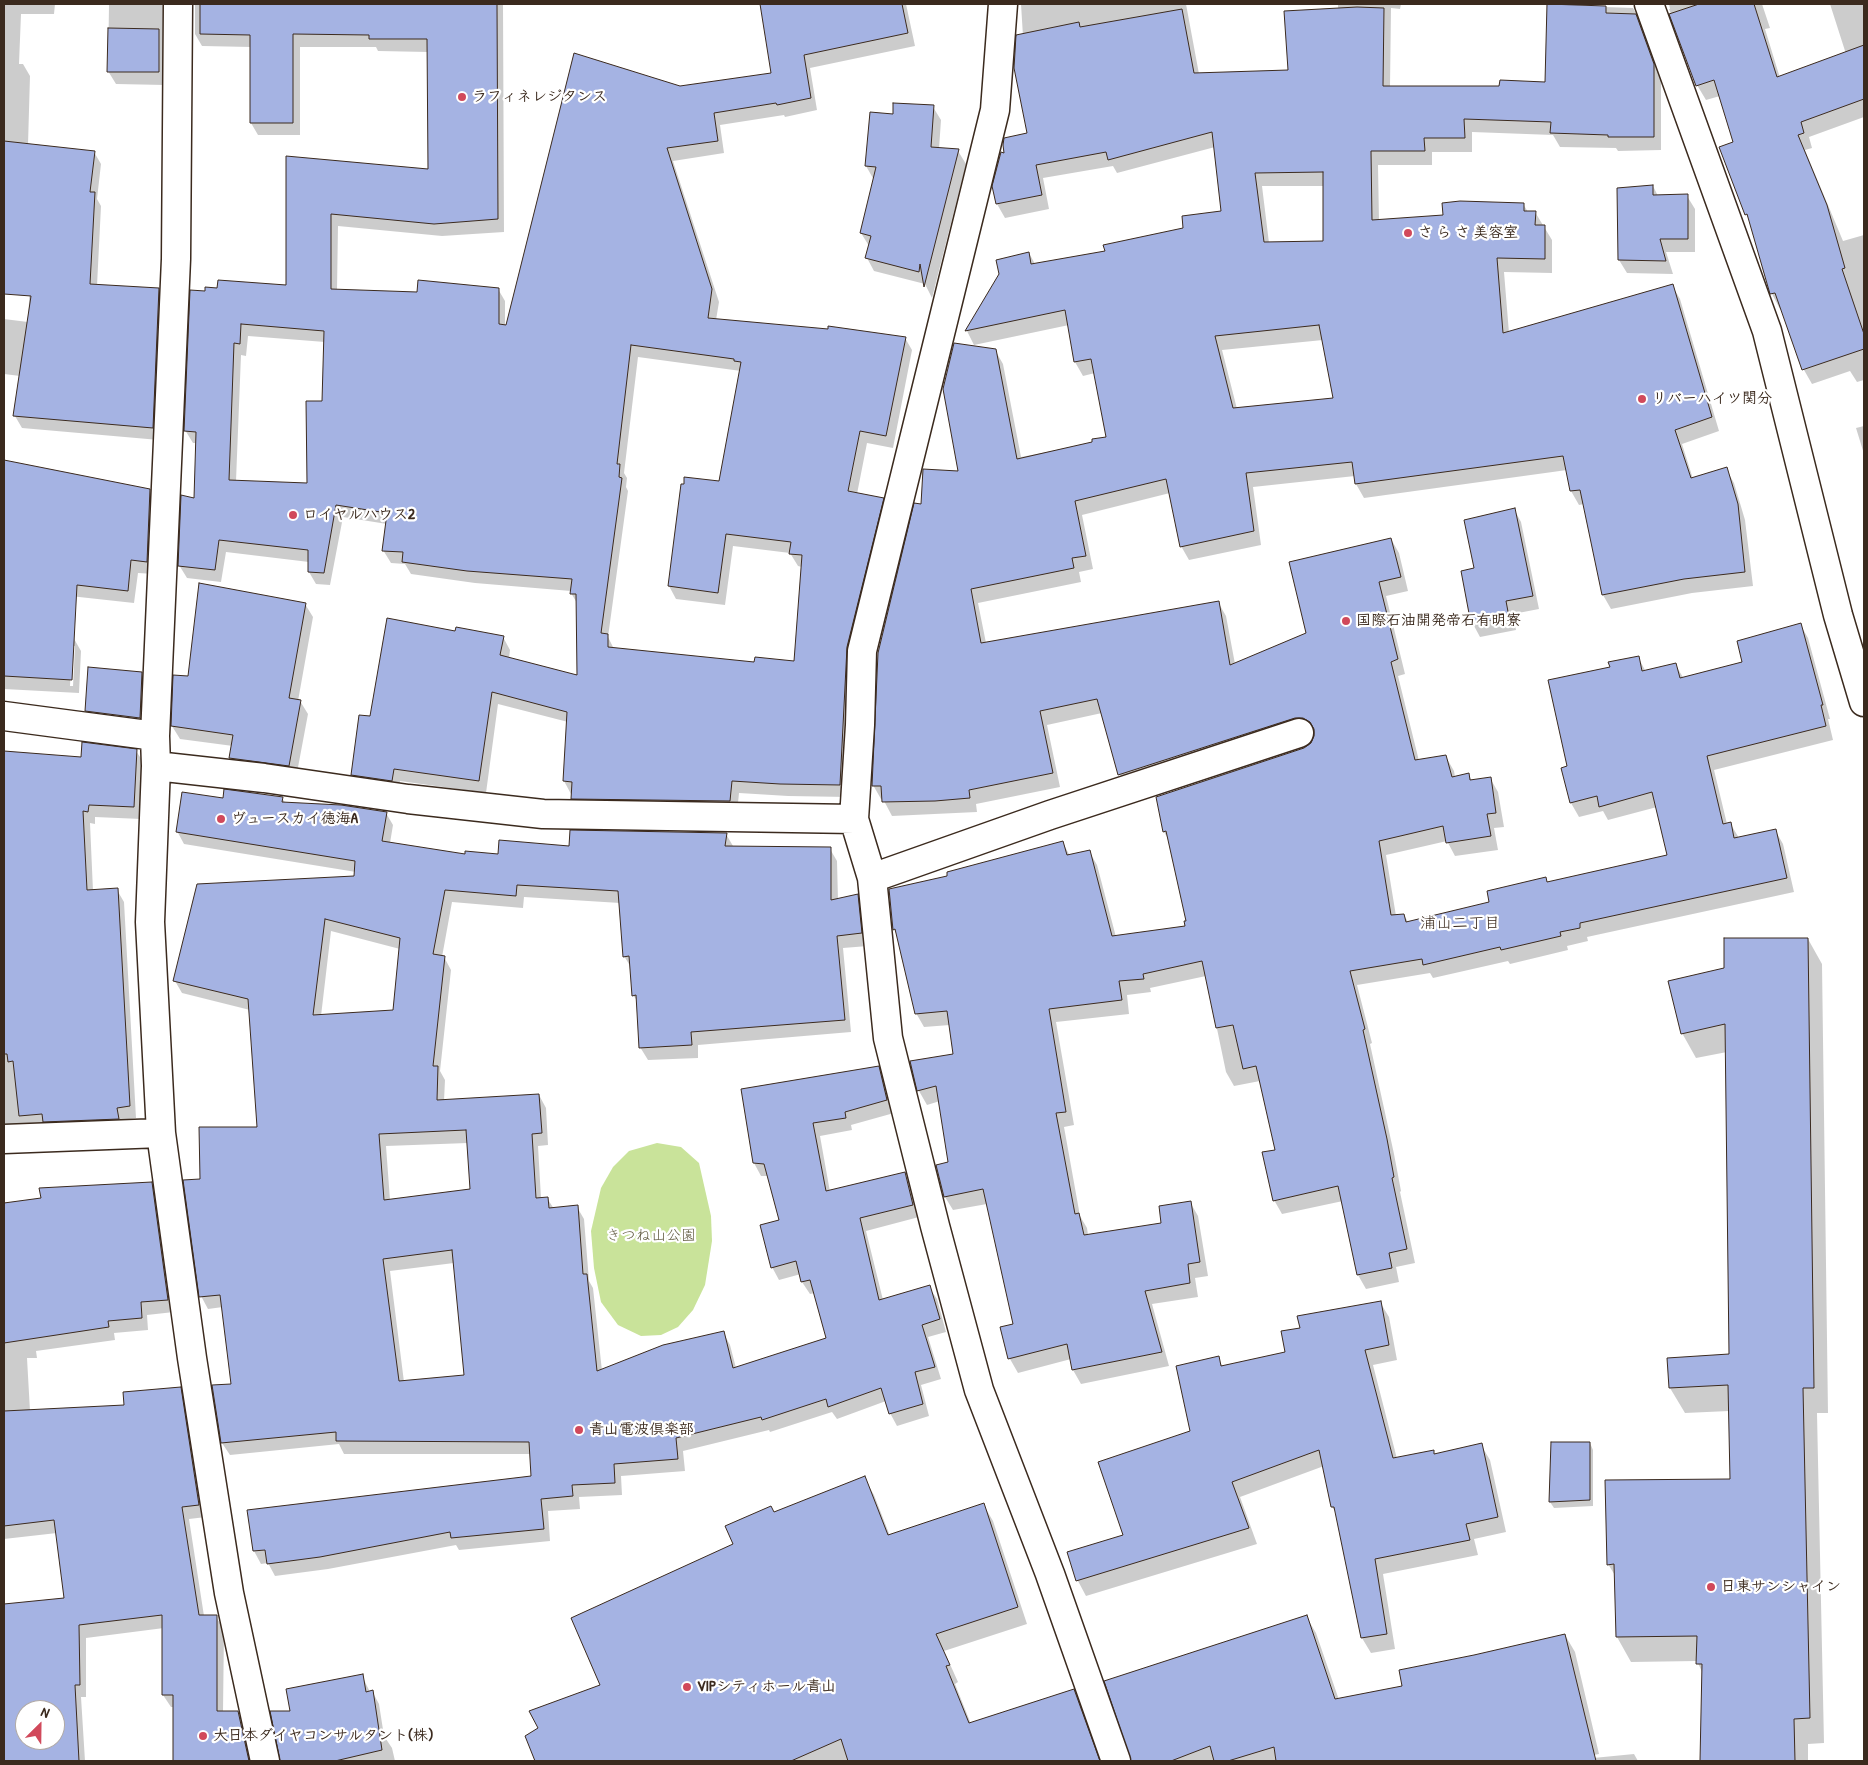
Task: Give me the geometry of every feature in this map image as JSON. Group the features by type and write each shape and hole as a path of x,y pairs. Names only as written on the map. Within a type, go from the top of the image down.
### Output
{"street":[{"path":"178,4 176,260 155,736 156,766 150,922 161,1133 192,1358 227,1584 265,1761"},
{"path":"1003,4 995,110 862,650 860,725 854,818 872,878 888,1038 935,1226 979,1390 1050,1574 1116,1761"},
{"path":"1649,4 1767,330 1838,615 1864,702"},
{"path":"4,716 155,736"},
{"path":"872,878 1050,815 1298,733"},
{"path":"156,766 264,778 408,799 543,814 854,818"},
{"path":"4,1139 161,1133"}],"green space":[{"name":"きつね山公園","path":"657,1143 681,1147 699,1163 711,1216 712,1241 705,1285 693,1310 678,1327 661,1335 641,1336 618,1325 601,1302 594,1268 591,1231 601,1188 613,1167 629,1151"}],"building":[{"path":"200,4 497,4 498,219 434,224 331,214 331,289 417,292 418,280 499,288 499,324 506,325 574,53 680,86 771,73 760,4 902,4 908,33 804,55 811,98 777,105 776,103 714,113 718,141 667,148 712,289 708,318 828,329 828,326 906,337 886,436 860,431 848,491 884,498 847,647 840,785 732,781 730,801 571,799 572,782 563,781 567,712 492,692 479,781 394,769 392,781 351,775 359,715 370,716 387,618 455,631 456,627 504,636 500,655 577,675 576,594 570,594 572,579 467,571 402,562 403,552 382,551 387,513 336,505 324,573 308,572 308,550 219,540 215,570 178,566 181,495 194,498 196,432 184,431 190,290 205,291 205,287 217,288 218,280 286,285 286,156 428,169 427,39 369,39 369,35 293,34 293,123 250,123 250,35 200,34","holes":["241,324 324,331 322,401 306,401 307,483 229,480 234,343 240,344","631,345 734,359 734,361 741,362 719,481 684,477 684,484 681,484 668,586 718,593 726,534 791,542 789,554 802,555 794,661 755,657 754,662 608,647 608,634 601,633 622,478 619,477 620,464 617,464"]},
{"path":"1547,4 1606,6 1606,13 1636,14 1654,64 1654,137 1608,137 1608,135 1550,133 1551,122 1464,119 1465,138 1424,138 1425,151 1371,151 1372,220 1443,215 1442,203 1460,201 1524,203 1524,211 1536,211 1535,225 1545,225 1545,259 1497,258 1503,333 1673,284 1712,417 1675,430 1691,478 1727,467 1738,504 1745,572 1684,579 1602,595 1580,490 1570,491 1563,456 1355,484 1352,462 1246,473 1254,531 1180,547 1166,479 1075,501 1086,556 1072,558 1074,568 971,589 981,643 1219,601 1230,665 1306,633 1289,562 1391,538 1401,577 1379,582 1398,659 1391,662 1415,760 1446,755 1452,777 1469,773 1470,780 1491,777 1496,813 1487,814 1491,836 1446,843 1443,826 1379,841 1391,915 1404,914 1406,922 1489,902 1487,891 1546,877 1547,882 1667,855 1652,792 1599,807 1597,796 1570,803 1561,768 1567,766 1548,680 1610,667 1608,662 1639,656 1642,671 1676,663 1680,678 1742,662 1737,641 1801,623 1823,705 1821,705 1826,726 1707,756 1723,824 1731,822 1734,838 1776,829 1787,878 1580,923 1580,928 1560,932 1561,936 1501,950 1500,947 1423,965 1422,959 1350,971 1365,1029 1363,1030 1387,1139 1394,1177 1392,1178 1407,1249 1389,1253 1392,1268 1357,1275 1338,1186 1273,1201 1262,1152 1275,1150 1256,1066 1243,1069 1233,1025 1216,1028 1202,961 1143,974 1144,979 1119,981 1122,1000 1049,1009 1066,1112 1056,1113 1075,1214 1079,1213 1084,1235 1161,1223 1159,1206 1191,1201 1200,1262 1188,1264 1190,1283 1145,1291 1162,1352 1072,1370 1067,1344 1008,1359 1000,1327 1013,1324 983,1189 944,1197 936,1165 948,1162 936,1086 917,1091 910,1061 953,1054 947,1011 915,1014 895,929 893,930 889,889 947,876 947,872 1063,841 1067,855 1090,850 1112,936 1185,926 1184,921 1186,921 1166,831 1163,832 1156,797 1304,748 1311,743 1314,736 1314,729 1310,722 1303,718 1295,718 1118,775 1097,699 1040,711 1053,773 969,790 970,798 935,801 882,802 881,786 872,786 878,653 914,503 921,504 923,469 958,471 943,389 954,343 996,349 1017,459 1106,437 1091,359 1074,362 1065,310 965,331 999,274 996,260 1029,252 1031,264 1105,251 1103,245 1183,228 1182,216 1221,211 1212,132 1108,160 1106,152 1036,165 1042,195 996,204 992,186 1001,152 1004,153 1004,138 1027,133 1014,68 1016,35 1079,22 1080,27 1182,9 1194,73 1288,70 1284,11 1357,7 1384,8 1383,86 1499,86 1500,80 1545,82","holes":["1323,172 1323,241 1264,242 1255,173","1319,325 1333,398 1233,408 1215,336"]},
{"path":"1699,4 1754,4 1777,77 1864,45 1864,99 1801,122 1804,133 1798,135 1827,205 1845,268 1842,269 1864,334 1864,349 1802,370 1775,293 1770,294 1747,214 1745,215 1719,147 1733,142 1714,80 1696,86 1669,14"},
{"path":"108,28 159,29 159,72 107,72"},
{"path":"893,103 934,105 931,147 959,149 924,287 920,264 919,272 865,258 871,236 860,233 876,167 865,166 870,112 893,114"},
{"path":"4,141 95,151 90,192 95,192 90,284 159,288 153,428 13,416 31,296 4,294"},
{"path":"1653,185 1653,195 1688,194 1688,239 1660,239 1666,261 1618,260 1617,188"},
{"path":"4,460 150,489 147,562 131,560 128,591 77,585 72,680 4,676"},
{"path":"1515,508 1533,596 1506,601 1509,617 1471,624 1461,571 1474,568 1464,520"},
{"path":"199,583 306,603 289,698 301,700 289,766 229,758 233,735 171,726 173,675 188,676"},
{"path":"88,667 142,672 140,718 85,711"},
{"path":"82,742 137,749 134,807 89,805 88,812 83,811 87,890 118,888 130,1106 117,1108 119,1119 43,1122 42,1114 19,1116 13,1061 8,1062 7,1054 4,1054 4,751 81,757"},
{"path":"224,789 283,797 282,802 341,805 387,812 382,841 465,854 465,851 498,854 499,840 569,846 570,830 727,833 725,846 831,847 831,900 858,894 862,933 837,936 845,1020 691,1032 692,1045 639,1048 636,995 632,996 629,956 623,957 618,891 517,885 516,896 445,890 433,954 445,956 433,1066 438,1066 437,1100 539,1094 542,1133 532,1134 536,1198 548,1197 549,1208 578,1205 583,1274 587,1274 597,1371 663,1345 724,1331 733,1368 826,1338 810,1280 801,1282 796,1261 771,1268 760,1225 779,1220 764,1164 753,1163 741,1089 879,1066 887,1100 845,1112 846,1118 813,1123 826,1191 905,1172 913,1205 860,1218 879,1300 930,1285 940,1319 922,1325 935,1367 915,1372 923,1404 889,1414 881,1388 828,1407 826,1399 762,1420 761,1417 676,1438 678,1459 614,1464 615,1483 572,1485 573,1496 541,1499 544,1529 451,1538 450,1532 320,1557 267,1564 265,1550 253,1551 247,1510 531,1476 529,1442 336,1441 336,1432 221,1443 212,1385 231,1384 220,1295 199,1297 183,1180 200,1179 199,1127 257,1127 248,999 173,981 197,884 354,876 355,861 176,832 182,792 223,798","holes":["325,919 400,938 393,1010 313,1015","466,1130 470,1189 384,1200 379,1134","452,1250 464,1375 399,1381 383,1259"]},
{"path":"1724,938 1808,938 1814,1388 1803,1388 1810,1718 1794,1719 1795,1761 1700,1761 1702,1664 1696,1664 1697,1636 1616,1637 1614,1564 1607,1565 1605,1480 1730,1479 1728,1385 1669,1388 1667,1358 1729,1354 1725,1024 1681,1034 1668,981 1724,968"},
{"path":"152,1182 168,1300 141,1302 142,1318 108,1321 109,1327 4,1343 4,1203 41,1198 39,1188"},
{"path":"1381,1301 1389,1345 1365,1350 1393,1458 1434,1450 1434,1454 1482,1443 1498,1517 1466,1524 1470,1540 1375,1559 1387,1634 1361,1638 1334,1507 1331,1507 1319,1450 1232,1482 1249,1528 1076,1581 1067,1552 1123,1535 1098,1462 1190,1431 1176,1366 1219,1356 1221,1366 1285,1352 1281,1331 1300,1328 1297,1316"},
{"path":"181,1387 199,1505 182,1507 199,1615 217,1615 217,1711 238,1711 249,1761 173,1761 173,1695 162,1695 162,1615 79,1625 80,1685 75,1685 79,1761 4,1761 4,1604 64,1598 54,1520 4,1526 4,1411 124,1405 123,1392"},
{"path":"1551,1442 1590,1442 1590,1500 1549,1502"},
{"path":"865,1476 888,1535 984,1503 1018,1607 936,1634 950,1665 946,1666 969,1723 1074,1689 1100,1761 848,1761 841,1739 791,1761 535,1761 525,1736 538,1728 529,1711 600,1685 571,1618 733,1544 725,1526 771,1506 774,1512"},
{"path":"1307,1615 1335,1699 1402,1686 1399,1670 1565,1634 1596,1761 1276,1761 1274,1747 1228,1761 1214,1761 1210,1746 1171,1761 1131,1761 1104,1681"},
{"path":"363,1674 366,1692 373,1690 382,1750 335,1761 280,1761 270,1711 290,1711 286,1689"}],"place":[{"name":"ラフィネレジタンス","path":"462,97"},
{"name":"さ ら さ 美容室","path":"1408,233"},
{"name":"リバーハイツ関分","path":"1642,399"},
{"name":"ロイヤルハウス2","path":"293,515"},
{"name":"国際石油開発帝石有明寮","path":"1346,621"},
{"name":"ヴュースカイ徳海A","path":"221,819"},
{"name":"青山電波倶楽部","path":"579,1430"},
{"name":"日東サンシャイン","path":"1711,1587"},
{"name":"VIPシティホール青山","path":"687,1687"},
{"name":"大日本ダイヤコンサルタント(株)","path":"203,1736"}],"district":[{"name":"浦山二丁目","path":"1460,924"}]}
